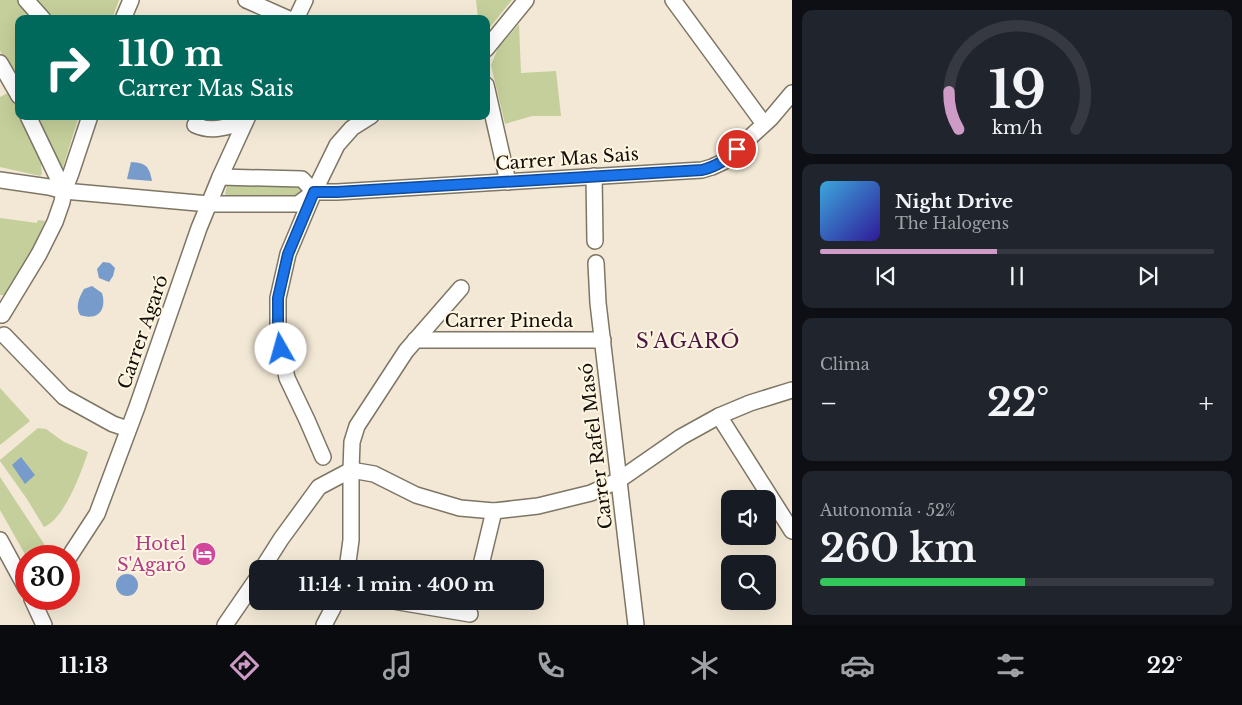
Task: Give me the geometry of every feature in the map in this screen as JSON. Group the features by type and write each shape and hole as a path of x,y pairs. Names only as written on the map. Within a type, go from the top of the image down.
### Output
{"street":[{"path":"26,0 39,15"},
{"path":"124,15 130,0"},
{"path":"246,0 280,15"},
{"path":"298,15 305,0"},
{"path":"490,44 526,0"},
{"path":"673,0 764,124"},
{"path":"0,63 15,89"},
{"name":"Carrer Mas Sais","path":"64,191 209,204 298,204 314,192 702,170 723,162 771,118 792,93"},
{"path":"490,103 508,182"},
{"path":"30,120 64,191"},
{"path":"89,120 55,222 39,254 1,314 8,324 7,330 2,336 64,397 113,424 128,429"},
{"path":"323,457 287,378 278,334 278,298 288,254 314,192 337,145 352,128 365,120"},
{"path":"200,130 220,128 243,122"},
{"name":"Carrer Agaró","path":"77,545 97,514 199,228 243,122"},
{"path":"0,174 42,183 64,191"},
{"path":"594,176 595,241"},
{"path":"220,177 302,179 314,192"},
{"path":"0,180 64,191"},
{"name":"Carrer Rafel Masó","path":"596,263 598,303 636,625"},
{"name":"Carrer Pineda","path":"348,560 351,540 350,470 352,442 357,426 406,351 461,288"},
{"name":"Carrer Pineda","path":"415,340 603,340"},
{"path":"268,560 318,487 350,470 374,474 416,495 460,508 494,511 538,506 591,494 619,480 681,437 719,416 750,403 792,390"},
{"path":"719,416 792,531"},
{"path":"482,560 494,511"},
{"path":"0,540 15,567"},
{"path":"225,625 249,590"},
{"path":"38,610 44,625"},
{"path":"324,625 333,610"},
{"path":"451,610 470,613"}],"green space":[{"path":"0,0 18,0 31,15 15,15 15,78 0,51"},
{"path":"33,0 119,0 113,15 48,15"},
{"path":"476,0 512,0 490,27 490,15 478,15"},
{"path":"519,24 521,73 556,71 561,116 532,116 505,124 491,65 498,48"},
{"path":"11,93 15,102 15,120 23,120 45,162 41,165 42,174 40,176 0,167 0,97"},
{"path":"36,120 78,120 62,170"},
{"path":"232,182 295,184 300,188 300,195 295,199 230,199 225,194 227,185"},
{"path":"0,218 37,223 38,220 45,221 32,249 4,295 0,295"},
{"path":"0,388 30,421 0,445"},
{"path":"38,428 46,429 64,442 88,452 77,483 65,505 52,522 44,527 0,461"},
{"path":"0,477 45,545 20,545 0,510"}],"water":[{"path":"131,162 146,166 152,181 127,179"},
{"path":"103,262 110,263 115,268 109,282 99,278 97,269"},
{"path":"92,286 102,293 102,309 96,315 80,315 78,308 79,299 84,289"},
{"path":"21,457 35,475 25,484 12,465"},
{"path":"127,574 135,577 138,585 135,593 127,596 119,593 116,585 119,577"}],"place":[{"name":"Hotel S'Agaró","path":"204,554"}],"district":[{"name":"S'AGARÓ","path":"688,341"}],"route":[{"path":"281,349 278,334 278,298 288,254 314,192 702,170 723,162 737,149"}]}
